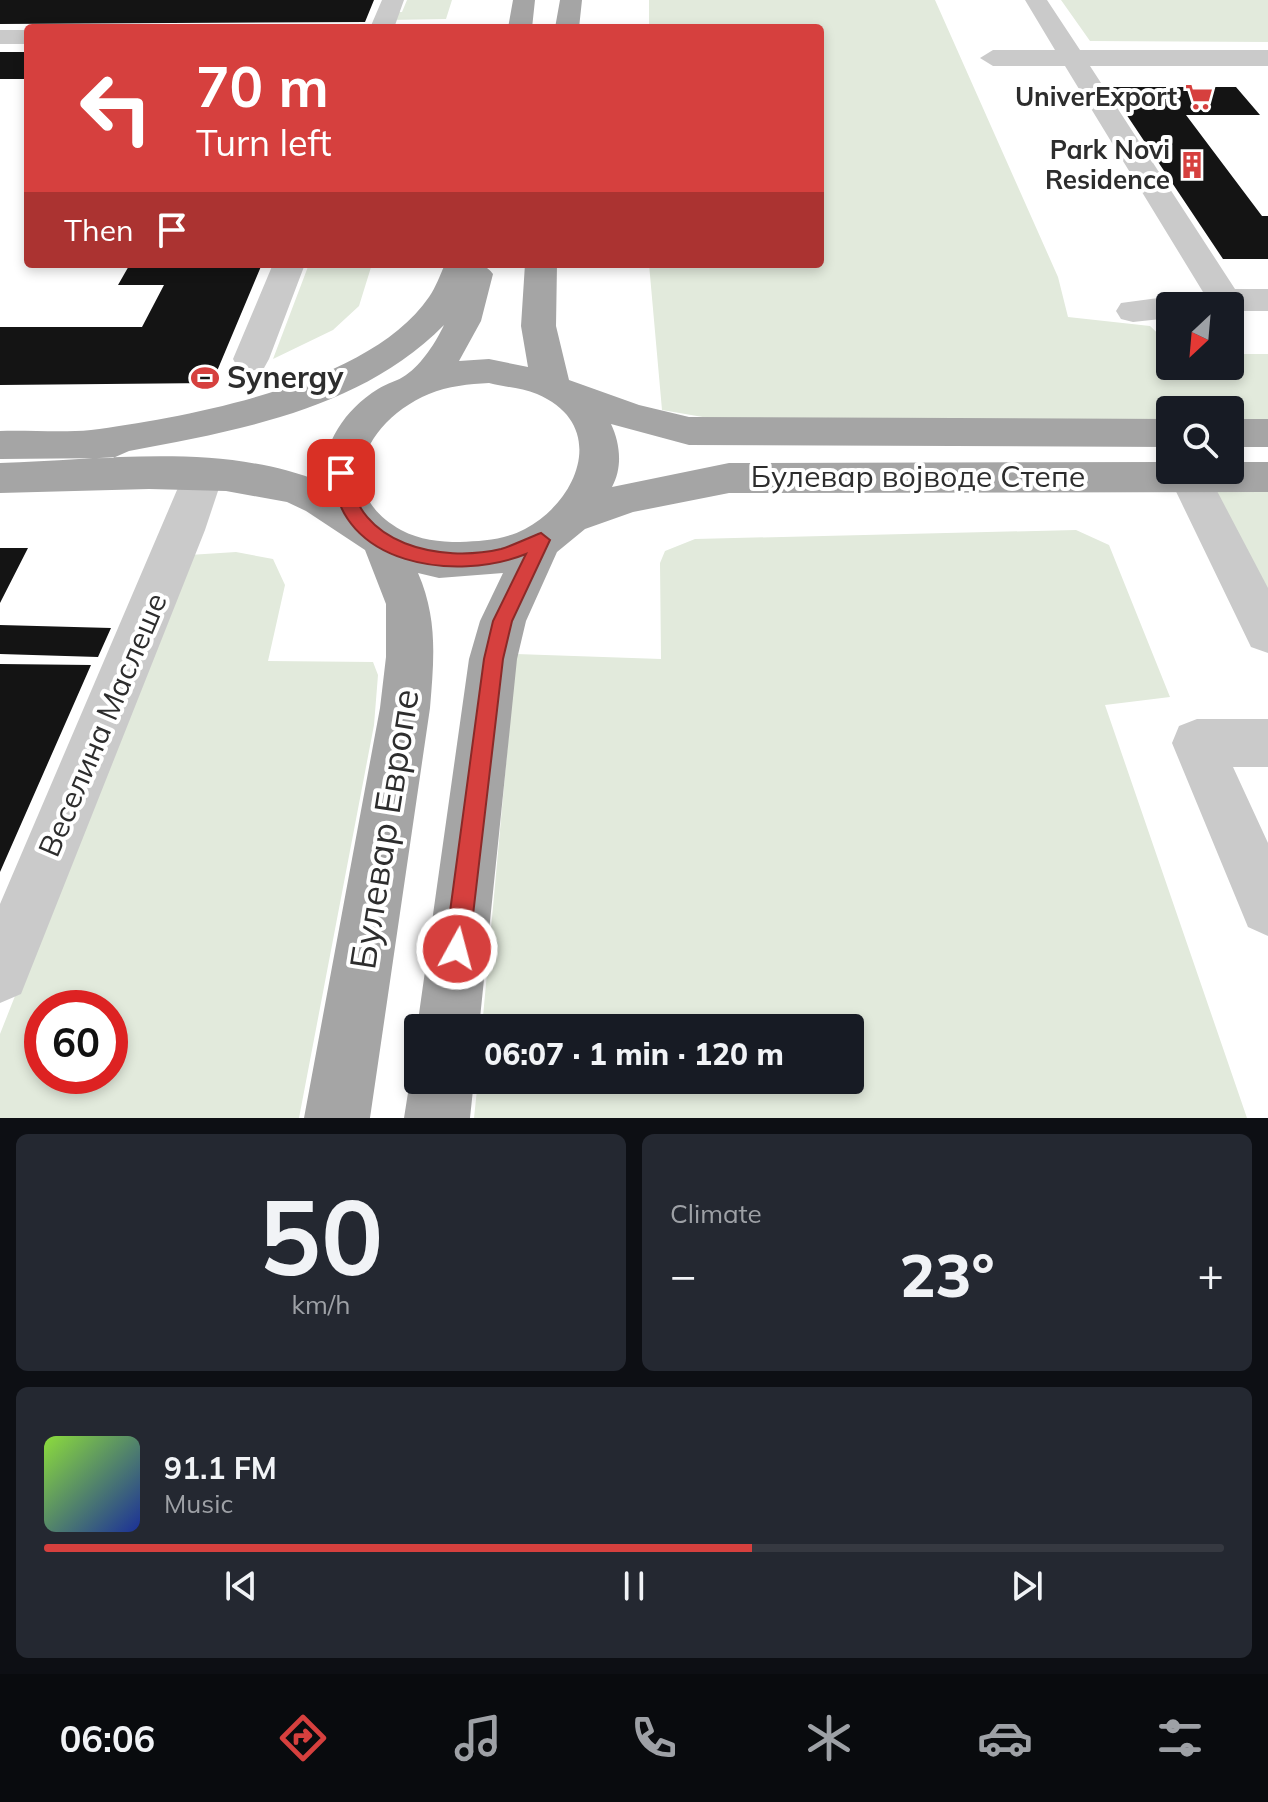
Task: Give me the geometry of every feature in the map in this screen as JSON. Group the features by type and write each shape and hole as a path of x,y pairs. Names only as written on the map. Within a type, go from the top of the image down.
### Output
{"main road":[{"path":"521,24 524,0"},
{"path":"568,24 571,0"},
{"path":"85,445 289,402 342,383 387,355 428,322 448,296 459,268"},
{"path":"420,383 454,345 469,309 477,268"},
{"path":"450,1014 493,659 503,621 558,528 596,487 602,455 600,440 587,412 558,388 545,367 538,333 541,268"},
{"path":"0,445 167,443 267,435 376,409 420,383 454,374 489,371 523,375 558,388"},
{"name":"Булевар војводе Степе","path":"558,388 630,416 689,431 1156,433"},
{"path":"376,409 351,439 341,473 348,507 379,540"},
{"path":"1244,433 1268,433"},
{"path":"0,478 203,476 292,488 326,502 379,540 420,557 461,561 503,555 558,528"},
{"name":"Булевар војводе Степе","path":"558,528 630,497 729,478 1156,477"},
{"name":"Булевар војводе Степе","path":"1244,477 1268,477"},
{"name":"Булевар Европе","path":"337,1118 405,708 410,657 409,604 379,540"},
{"path":"437,1118 440,1094"}],"street":[{"path":"384,24 393,0"},
{"path":"1036,0 1062,58 1220,292"},
{"path":"0,37 24,37"},
{"path":"993,58 1236,58 1263,70"},
{"path":"251,359 287,268"},
{"path":"1244,300 1268,300"},
{"path":"1133,311 1156,309"},
{"name":"Веселина Маслеше","path":"0,973 184,530 203,476"},
{"path":"1193,484 1268,633"},
{"path":"1268,743 1197,743 1268,907"}],"shaded area":[{"path":"407,0 452,0 446,19 387,20 388,12 402,12"},
{"path":"649,0 935,0 1058,277 1068,317 1150,326 1156,332 1156,380 1244,380 1244,354 1268,354 1268,422 1244,422 1244,396 1156,396 1156,421 726,421 662,410 649,268 824,268 824,24 649,24"},
{"path":"1061,0 1268,0 1268,42 1090,41"},
{"path":"307,268 371,268 359,306 333,330 273,359"},
{"path":"1204,491 1268,491 1268,608"},
{"path":"1076,530 1109,545 1170,697 1105,705 1247,1118 474,1118 477,1094 864,1094 864,1014 483,1014 516,654 661,659 660,563 665,551 695,539"},
{"path":"236,552 273,559 285,585 268,661 373,662 378,675 374,725 299,1118 0,1118 0,1034 189,555"}],"building":[{"path":"0,0 374,0 365,22 0,24"},
{"path":"0,52 24,52 24,79 0,79"},
{"name":"Park Novi Residence","path":"1108,87 1236,87 1260,115 1186,115 1262,216 1268,216 1268,259 1223,259"},
{"path":"128,268 260,268 212,383 0,385 0,327 142,327 164,285 118,285"},
{"path":"0,548 28,548 0,603"},
{"path":"0,625 111,628 98,657 0,654"},
{"path":"0,664 91,665 0,872"}],"place":[{"name":"UniverExport","path":"1199,97"},
{"name":"Park Novi Residence","path":"1192,165"},
{"name":"Synergy","path":"205,378"}],"route":[{"path":"341,473 342,491 359,523 374,537 401,551 420,557 461,561 503,555 541,540 503,621 493,659 457,949"}]}
